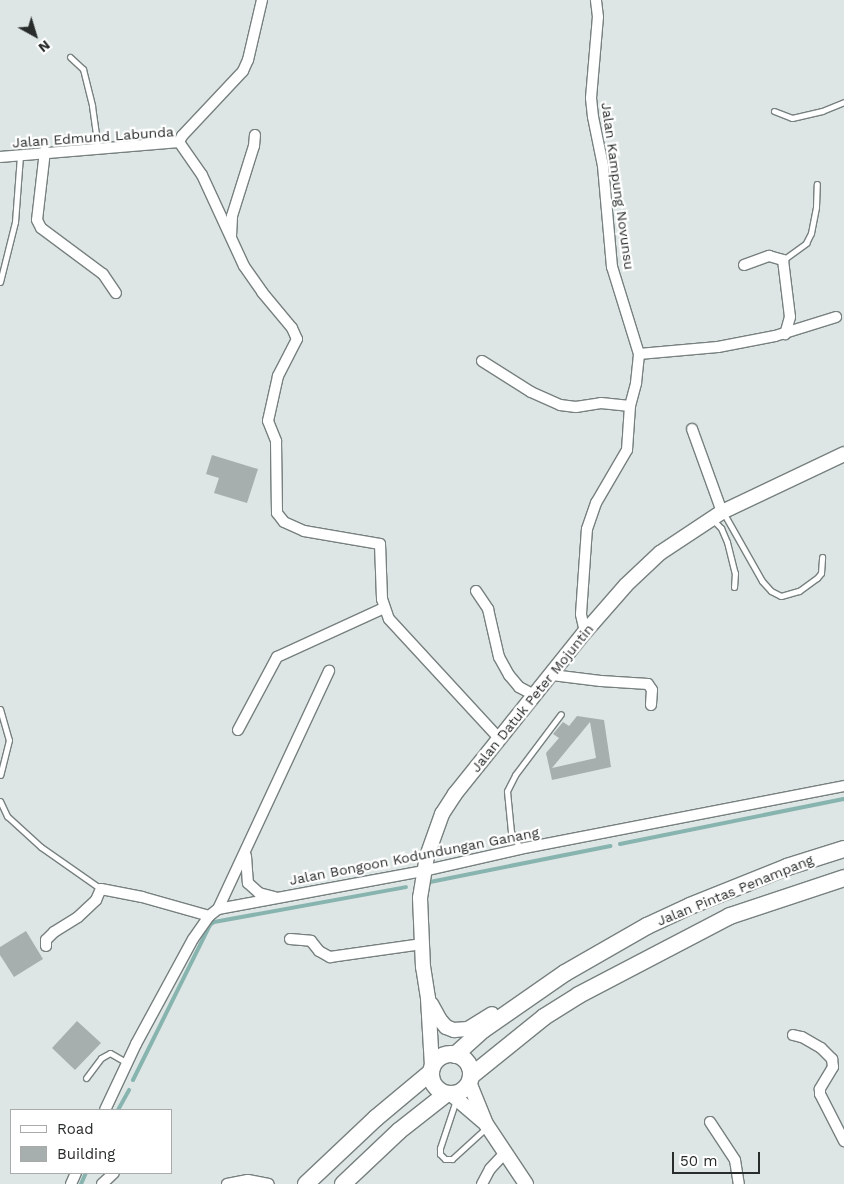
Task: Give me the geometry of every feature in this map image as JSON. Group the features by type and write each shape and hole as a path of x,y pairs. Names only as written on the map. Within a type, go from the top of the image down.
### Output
{"main road":[{"name":"Jalan Datuk Peter Mojuntin","path":"432,1069 428,998 423,967 420,898 423,871 442,814 472,771 552,675 585,632 626,585 660,553 717,515 844,454"},
{"name":"Jalan Pintas Penampang","path":"455,1054 483,1030 549,984 647,926 681,910 787,867 844,848"},
{"name":"Jalan Pintas Penampang","path":"470,1079 544,1017 579,995 730,916 844,878"},
{"path":"428,998 446,1027 459,1031 475,1026 533,988 549,984"},
{"path":"306,1184 376,1118 432,1069 440,1057 455,1054 468,1064 470,1079 487,1125 526,1184"},
{"path":"432,1069 433,1083 487,1125"},
{"path":"343,1184 399,1131 451,1096 462,1091 470,1079"}],"street":[{"path":"179,142 182,136 243,71 248,60 262,0"},
{"name":"Jalan Kampung Novunsu","path":"585,632 582,614 588,523 596,503 624,458 639,354 612,267 603,166 593,117 592,98 598,17 596,0"},
{"path":"231,237 232,216 254,146 255,135"},
{"name":"Jalan Edmund Labunda","path":"0,157 45,151 179,142 202,175 251,277 292,328 297,339 278,376 268,421 276,441 277,513 284,522 304,531 380,544 384,608"},
{"path":"45,151 37,220 41,228 104,274 116,293"},
{"path":"744,264 769,256 783,260 790,317 785,334"},
{"path":"639,354 718,347 785,334 813,322 836,317"},
{"path":"482,361 520,386 560,405 576,407 601,403 630,406"},
{"path":"692,429 717,515"},
{"path":"476,591 488,609 499,657 509,675 520,687 534,695"},
{"path":"238,730 277,657 384,608 389,619 499,738"},
{"path":"218,909 329,671"},
{"path":"552,675 648,684 652,690 651,705"},
{"name":"Jalan Bongoon Kodundungan Ganang","path":"106,1109 193,939 209,916 218,909 423,871 520,849 844,786"},
{"path":"246,852 248,883 259,893 277,898"},
{"path":"46,946 46,940 54,932 78,917 96,900 101,889 142,897 209,916"},
{"path":"290,939 310,941 319,951 330,957 422,944"},
{"path":"793,1035 802,1037 821,1048 832,1059 833,1067 820,1089 820,1094 844,1138"},
{"path":"710,1122 736,1160 739,1184"},
{"path":"482,1184 490,1169 506,1153"},
{"path":"102,1184 113,1174"},
{"path":"227,1184 248,1180 269,1184"}],"lane":[{"path":"70,58 83,69 92,106 98,148"},
{"path":"774,111 792,118 822,111 844,102"},
{"path":"0,282 15,222 20,154"},
{"path":"783,260 806,243 811,232 816,207 816,184"},
{"path":"717,515 762,582 771,591 781,596 799,591 817,578 821,573 822,558"},
{"path":"717,515 727,542 735,574 734,587"},
{"path":"0,709 9,740 0,775"},
{"path":"520,849 511,832 507,791 515,775 561,714"},
{"path":"0,801 7,816 41,847 101,889"},
{"path":"86,1078 101,1058 110,1053 128,1064"},
{"path":"451,1096 440,1148 440,1154 445,1159 452,1159 487,1125"}],"building":[{"path":"212,455 258,469 247,503 214,493 219,478 206,474"},
{"path":"577,716 604,720 611,767 552,780 546,753 559,738 553,734 563,722 569,726","holes":["590,722 596,758 552,768"]},
{"path":"26,931 43,959 14,977 0,955 0,947"},
{"path":"77,1021 101,1043 75,1070 52,1048"}],"waterway":[{"path":"620,844 844,799"},
{"path":"430,882 610,846"},
{"path":"133,1080 210,925 214,922 406,887"},
{"path":"119,1109 129,1090"},
{"path":"81,1184 86,1174"}]}
